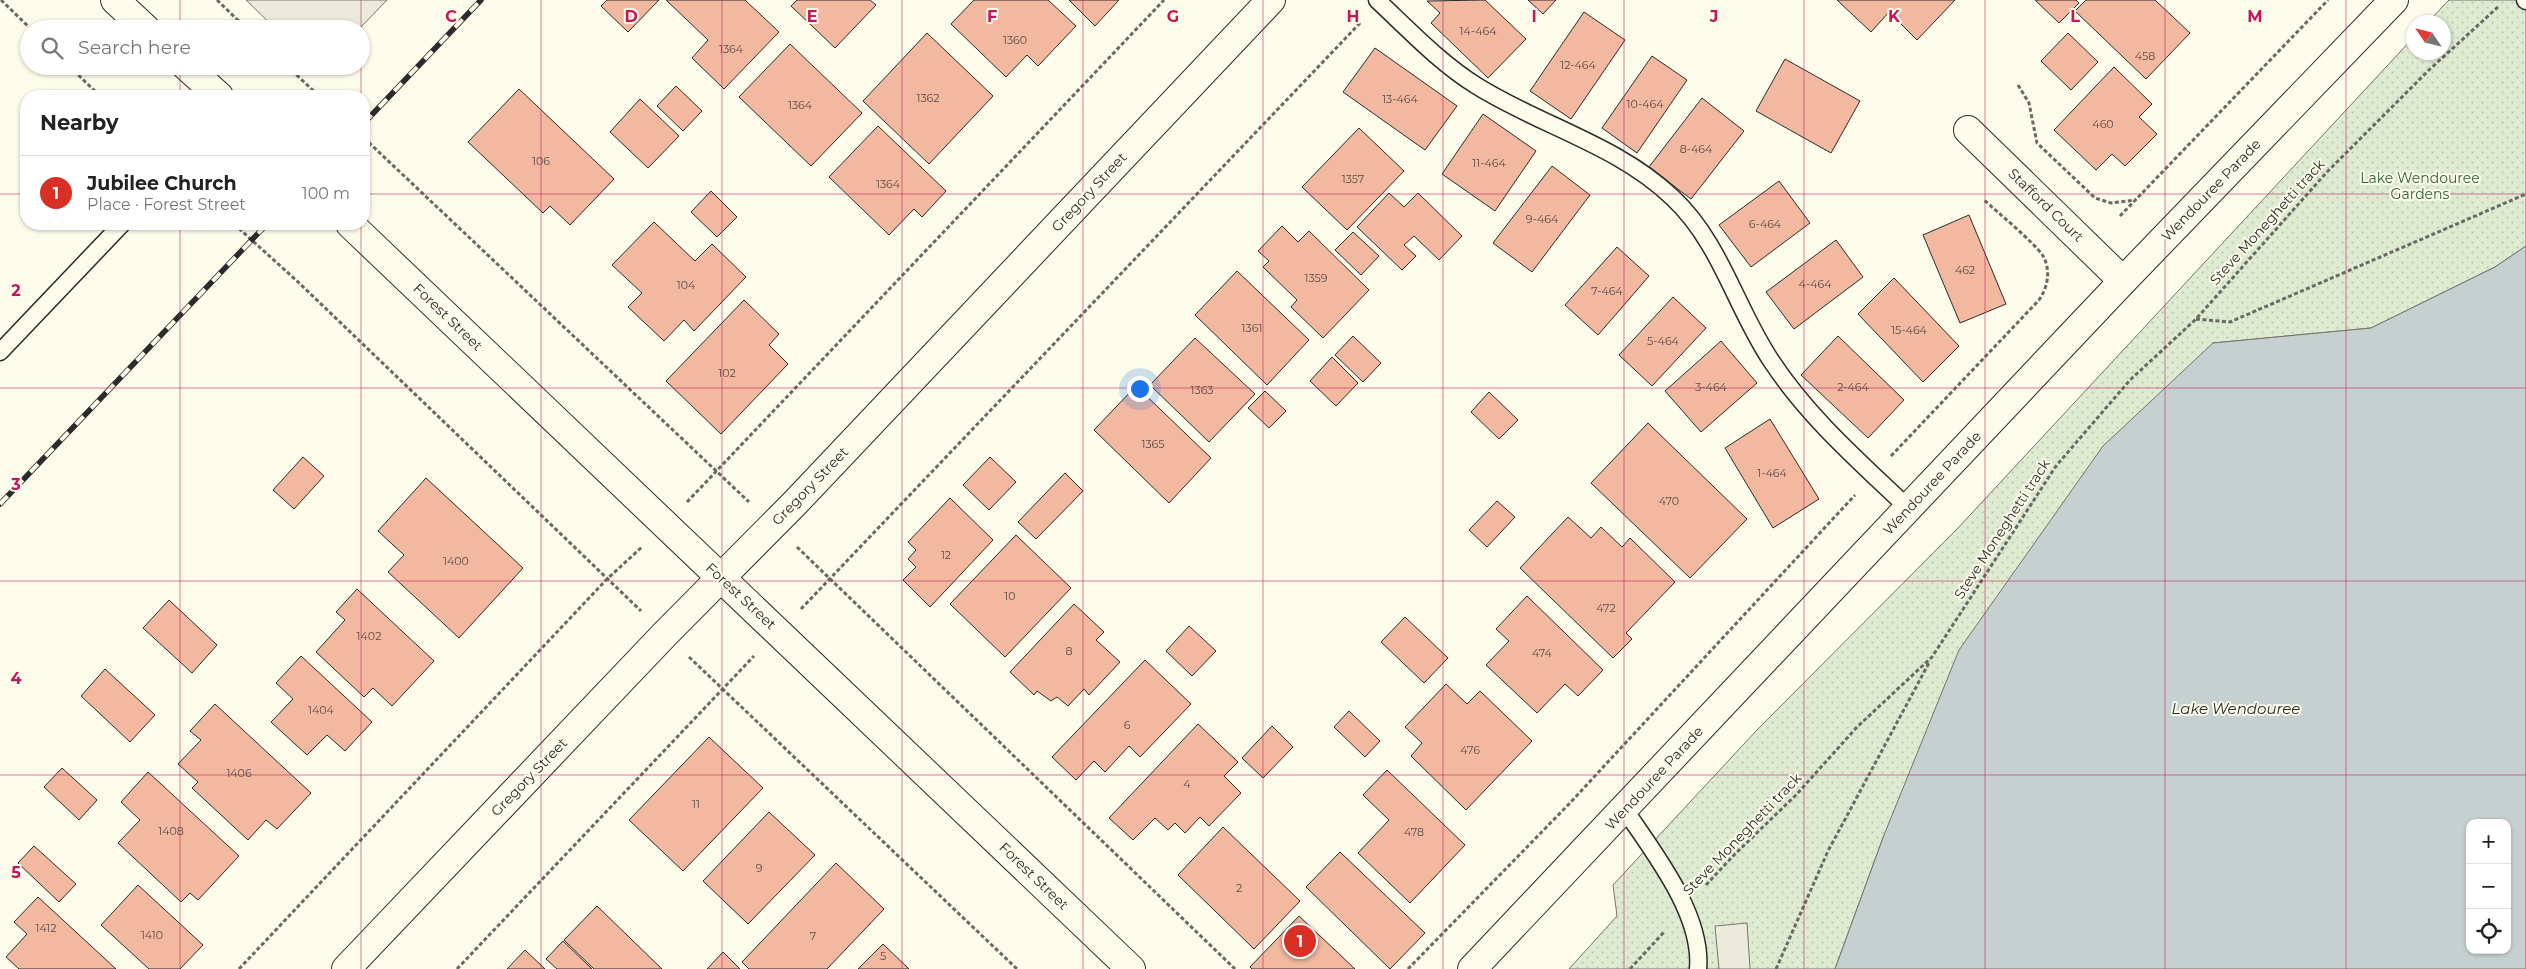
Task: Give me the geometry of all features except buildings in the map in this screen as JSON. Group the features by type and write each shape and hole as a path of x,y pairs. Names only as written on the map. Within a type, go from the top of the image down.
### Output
{"street":[{"path":"115,0 136,20"},
{"name":"Gregory Street","path":"346,969 665,634 773,525 1271,0"},
{"name":"Wendouree Parade","path":"1472,969 2123,281 2394,0"},
{"path":"196,75 212,90"},
{"name":"Stafford Court","path":"1968,130 2123,281"},
{"name":"Forest Street","path":"356,230 1131,969"}],"lane":[{"path":"1378,1 1460,75 1503,101 1613,155 1647,176 1674,198 1712,247 1745,315 1777,369 1817,420 1908,508"},
{"path":"0,352 116,230"},
{"path":"1624,810 1685,909 1697,944 1698,969"}],"path":[{"path":"1,0 22,20"},
{"path":"217,0 238,20"},
{"path":"239,969 607,579 665,525 716,472 1164,0"},
{"path":"2120,216 2328,0"},
{"name":"Steve Moneghetti track","path":"1630,969 1734,855 1796,795 1857,727 1932,657 2028,506 2056,466 2130,380 2196,319 2326,172 2429,70 2505,0"},
{"path":"457,969 1378,1"},
{"path":"78,75 94,90"},
{"path":"297,75 313,90"},
{"path":"2018,85 2029,103 2037,143 2095,198 2111,203 2136,200"},
{"path":"370,144 716,472 831,578 1235,969"},
{"path":"2196,319 2230,322 2526,194"},
{"path":"1408,969 1568,804 2039,300 2046,288 2048,274 2042,255 1983,199"},
{"path":"241,230 297,281 722,690 1017,969"},
{"path":"1776,969 1828,851 1932,657"}],"green space":[{"name":"Lake Wendouree Gardens","path":"2449,0 2526,0 2526,246 2495,267 2371,328 2213,343 1884,835 1835,969 1569,969 1617,916 1613,885 1756,731 1958,528 2406,46 2406,60 2451,60 2451,15 2435,15"}],"shaded area":[{"path":"246,0 387,0 368,20 267,20"},
{"path":"1747,923 1750,969 1719,969 1715,926"}],"water":[{"name":"Lake Wendouree","path":"2526,246 2526,969 1835,969 1884,835 1959,650 2103,446 2213,343 2371,328 2495,267"}],"railway":[{"path":"370,117 481,0"},
{"path":"0,504 261,230"}],"place":[{"name":"Jubilee Church","path":"1300,941"}]}
